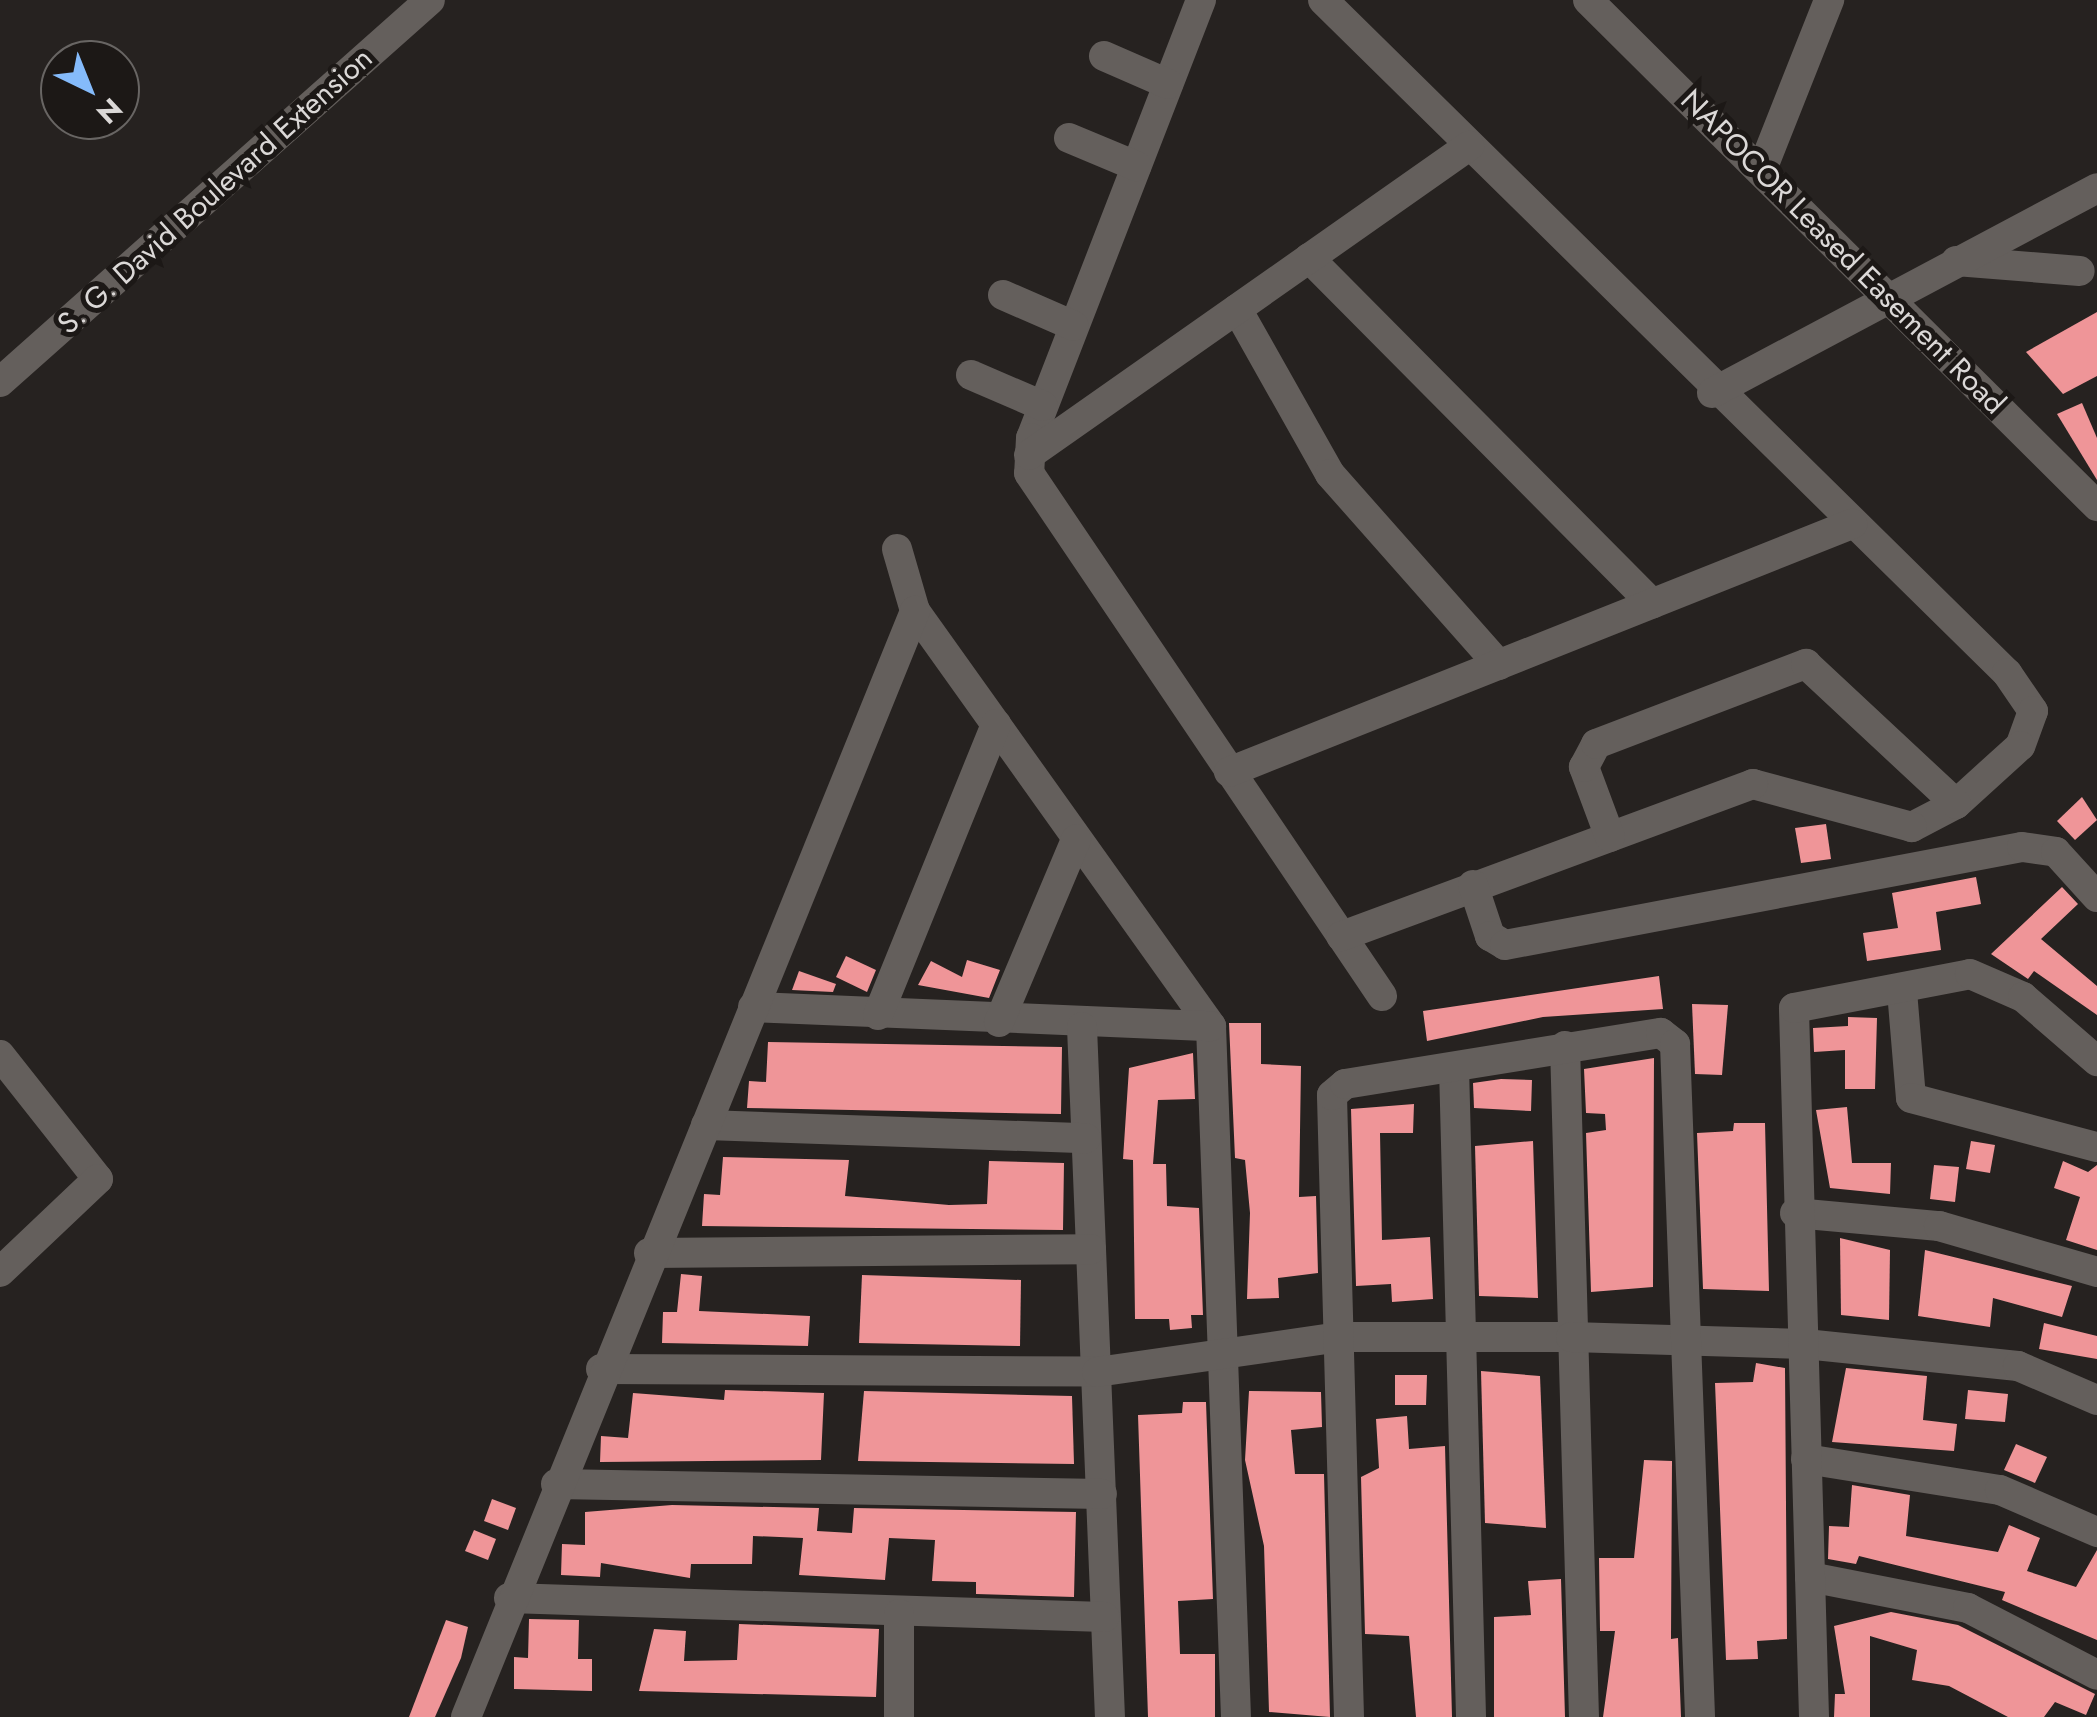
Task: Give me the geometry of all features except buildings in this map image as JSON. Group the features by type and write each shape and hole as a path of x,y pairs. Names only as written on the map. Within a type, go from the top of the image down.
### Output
{"street":[{"name":"S. G. David Boulevard Extension","path":"0,382 430,0"},
{"path":"1323,0 1712,392 2007,673 2033,711 2020,746 1956,804 1912,827 1753,784 1341,936"},
{"name":"NAPOCOR Leased Easement Road","path":"1588,0 1763,168 2097,506"},
{"path":"1763,168 1829,0"},
{"path":"1194,2 1168,84 1043,406 1028,455 1035,489 1382,996"},
{"path":"1104,56 1168,84"},
{"path":"1069,138 1136,166"},
{"path":"1028,455 1469,146"},
{"path":"1712,392 1886,296 2097,188"},
{"path":"1309,258 1652,604"},
{"path":"1956,261 2080,272"},
{"path":"1003,296 1074,326"},
{"path":"1236,309 1330,474 1499,665"},
{"path":"972,375 1043,406"},
{"path":"1229,772 1852,524"},
{"path":"897,549 915,611 1211,1026 1236,1717"},
{"path":"483,1717 466,1717 509,1598 915,611"},
{"path":"1610,837 1584,767 1596,744 1806,664 1956,804"},
{"path":"878,1015 996,724"},
{"path":"1912,827 1926,866"},
{"path":"999,1022 1076,840"},
{"path":"1473,886 1490,936 1505,945 2022,847 2056,852 2097,897"},
{"path":"1814,1717 1805,1344 1795,1213 1794,1008 1970,974 1998,982 2097,1061"},
{"path":"1902,990 1911,1098 2097,1147"},
{"path":"753,1007 1082,1027 1211,1026"},
{"path":"1082,1027 1110,1717"},
{"path":"1349,1717 1332,1095 1345,1084 1661,1033 1674,1044 1690,1342 1700,1717"},
{"path":"1566,1046 1584,1717"},
{"path":"0,1055 98,1179 0,1272"},
{"path":"1454,1066 1457,1340 1471,1717"},
{"path":"706,1125 1086,1138"},
{"path":"1795,1213 1939,1226 2097,1272"},
{"path":"649,1254 1092,1249"},
{"path":"601,1368 1097,1372 1223,1350 1340,1337 1571,1338 1805,1344 2018,1366 2097,1400"},
{"path":"1806,1459 2000,1490 2097,1532"},
{"path":"556,1484 1102,1494"},
{"path":"1810,1577 1968,1608 2097,1675"},
{"path":"509,1598 900,1614 1105,1617"},
{"path":"899,1717 900,1614"}]}
